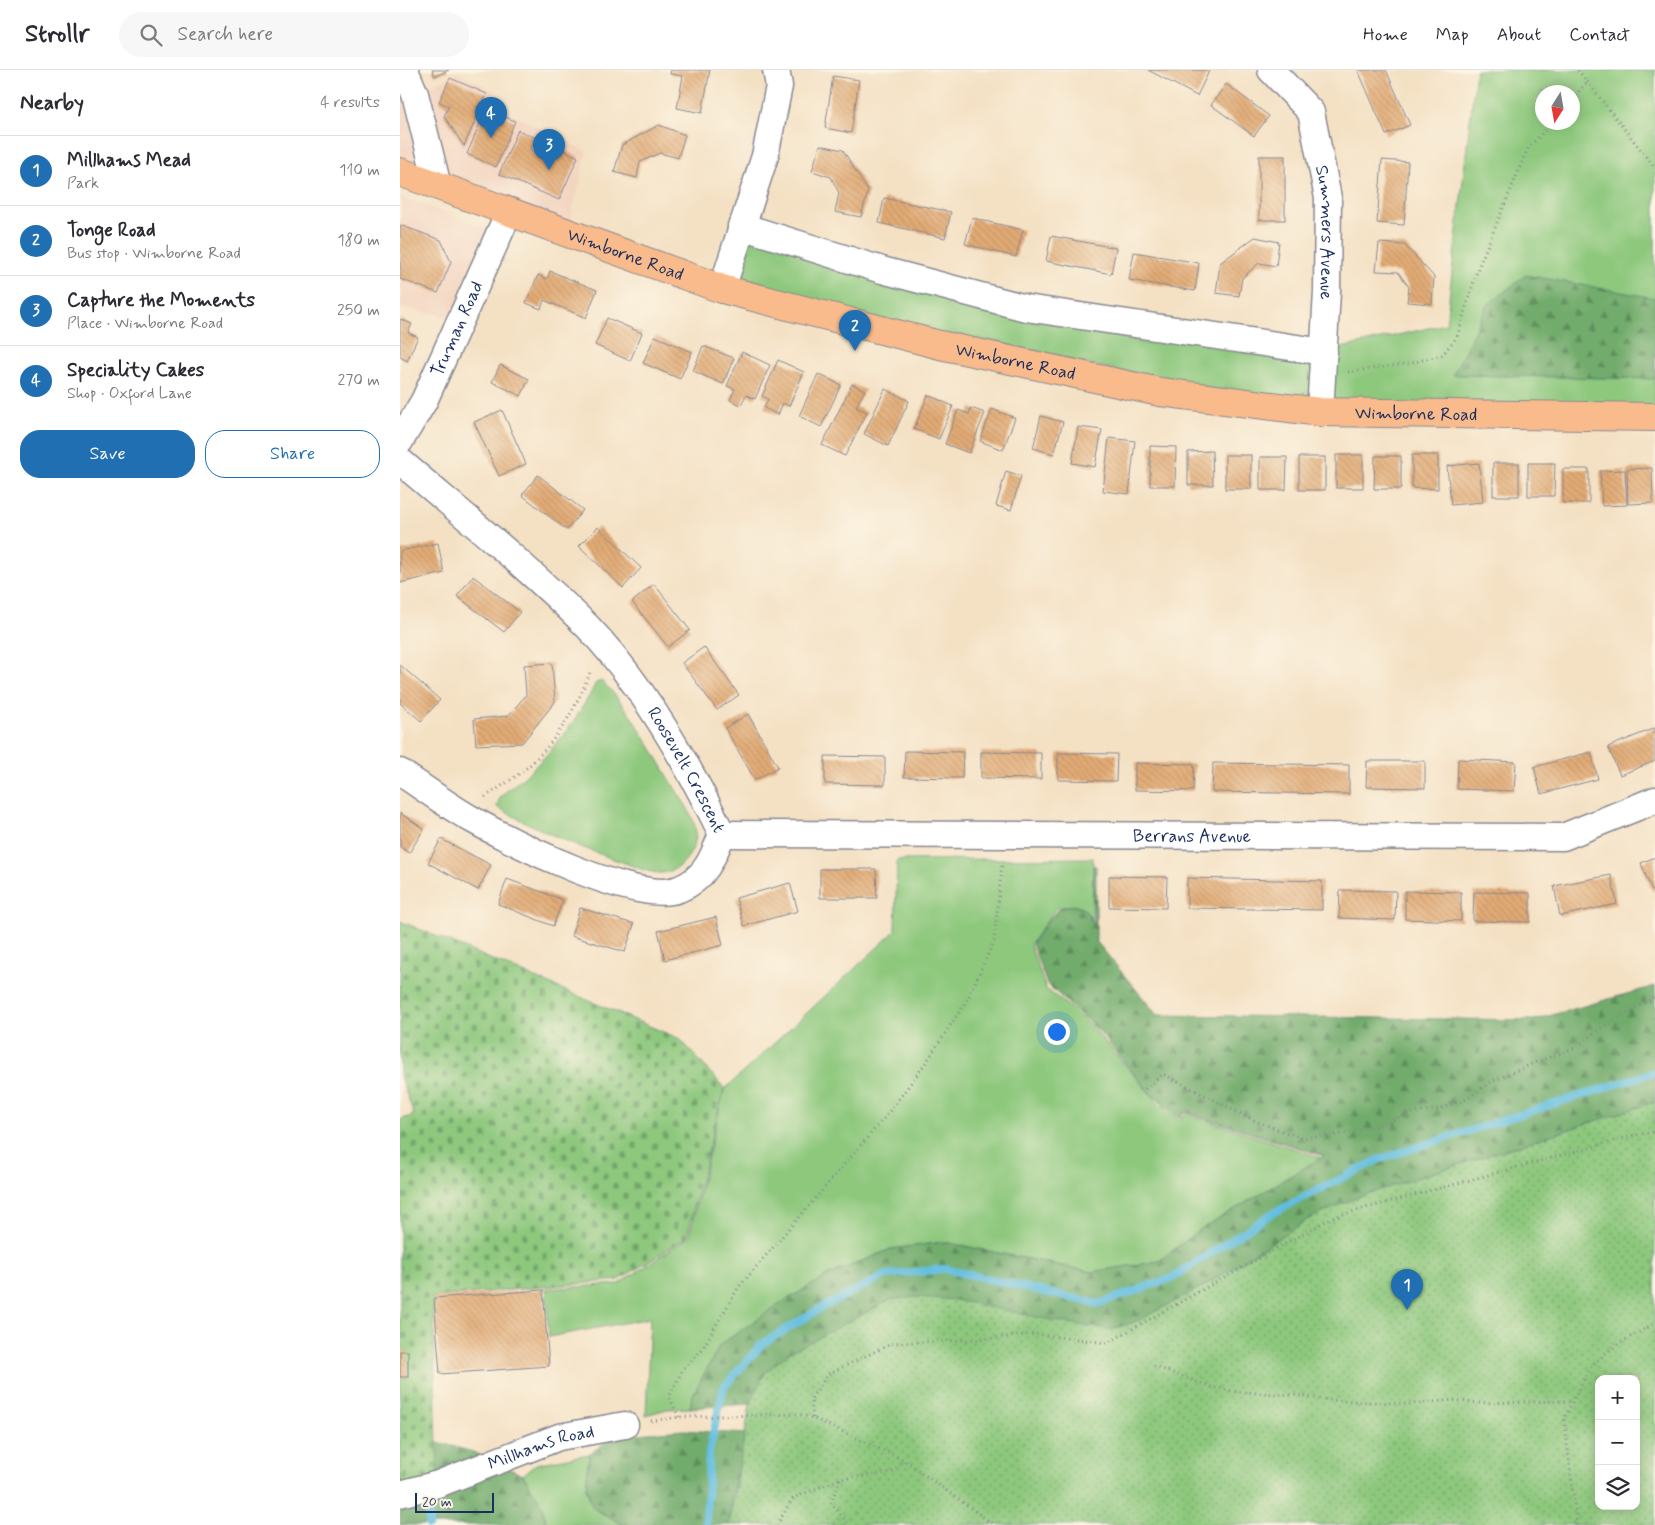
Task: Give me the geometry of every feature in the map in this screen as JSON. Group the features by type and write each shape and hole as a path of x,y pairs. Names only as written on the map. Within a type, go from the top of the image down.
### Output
{"main road":[{"name":"Wimborne Road","path":"400,172 722,289 940,345 1160,392 1320,412 1655,417"}],"street":[{"path":"405,70 415,94 438,186"},
{"path":"722,289 765,156 779,86 776,70"},
{"name":"Summers Avenue","path":"1271,70 1311,112 1328,198 1327,292 1320,412"},
{"name":"Truman Road","path":"400,441 428,392 509,212"},
{"path":"741,226 882,270 1026,308 1323,364"},
{"name":"Roosevelt Crescent","path":"400,461 525,568 588,628 642,695 669,734 722,834 712,861 703,874 679,889 666,892 650,891 578,870 519,844 462,813 400,772"},
{"name":"Berrans Avenue","path":"722,834 1563,837 1655,800"},
{"name":"Millhams Road","path":"400,1494 438,1484 559,1437 625,1425"}],"path":[{"path":"1578,70 1586,83 1607,104 1655,168"},
{"path":"1580,90 1586,83"},
{"path":"1323,364 1407,364 1442,354 1458,337 1477,271 1528,148 1545,130"},
{"path":"462,813 537,758 568,718 584,689 601,644"},
{"path":"679,1417 669,1397 683,1369 701,1351 738,1288 886,1116 925,1064 967,1000 994,941 1002,864"},
{"path":"1144,1089 1163,1074 1255,1121 1302,1138 1348,1133 1379,1125 1410,1113 1440,1109 1466,1099 1493,1081 1575,1048 1602,1027 1655,997"},
{"path":"813,1418 811,1399 828,1374 893,1343 972,1340 1036,1334 1107,1343 1333,1217 1640,1134 1655,1132"},
{"path":"1577,1525 1564,1418 1571,1401 1591,1366 1616,1345 1655,1323"},
{"path":"1154,1366 1211,1387 1239,1392 1296,1395 1328,1400 1410,1404 1454,1400 1478,1403 1571,1401"},
{"path":"625,1425 679,1417 798,1414 813,1418 904,1460 994,1525"},
{"path":"777,1525 793,1498 840,1479 893,1472 904,1460"},
{"path":"840,1479 831,1503 849,1525"}],"shaded area":[{"path":"400,70 415,94 458,73 495,91 490,103 587,152 567,234 400,172"},
{"path":"400,196 505,236 462,320 400,307"}],"green space":[{"path":"1476,70 1655,70 1655,417 1320,412 722,289 741,226 882,270 1324,352 1446,324"},
{"path":"1526,275 1655,298 1655,379 1453,375 1487,305"},
{"path":"601,681 621,702 639,729 692,818 696,831 693,847 684,862 677,868 661,873 648,871 543,831 497,807 500,798 535,767 555,745 581,709 596,683"},
{"path":"1093,858 1092,922 1086,912 1078,906 1055,909 1030,945 1046,989 1095,1030 1159,1104 1178,1120 1186,1114 1322,1158 1201,1229 1159,1261 1092,1272 944,1242 891,1249 829,1275 779,1304 692,1396 690,1408 667,1409 646,1415 650,1318 549,1337 546,1289 619,1284 689,1237 724,1090 895,931 897,860"},
{"path":"1093,866 1096,866 1096,941 1157,1015 1534,1020 1655,986 1655,1102 1358,1197 1307,1220 1206,1285 1139,1320 1112,1330 890,1300 847,1323 752,1398 750,1404 690,1408 692,1396 720,1345 779,1304 829,1275 891,1249 944,1242 1092,1272 1159,1261 1201,1229 1324,1156 1185,1112 1178,1118 1149,1092 1099,1031 1047,984 1032,944 1053,915 1066,906 1083,909 1094,924"},
{"path":"400,921 680,1039 724,1088 687,1237 619,1280 433,1297 438,1484 400,1494 400,1120 414,1115 400,1076"},
{"path":"1655,1102 1655,1525 729,1525 750,1404 765,1373 789,1353 890,1300 916,1297 955,1300 1060,1322 1112,1330 1139,1320 1206,1285 1307,1220 1358,1197"},
{"path":"683,1430 746,1434 732,1498 729,1525 624,1525 593,1508 586,1488 589,1454 615,1436"},
{"path":"417,1436 473,1452 523,1475 542,1505 547,1525 400,1525 400,1439"},
{"path":"589,1454 586,1488 593,1508 624,1525 547,1525 542,1505 523,1475 536,1464"}],"building":[{"path":"432,70 449,70 435,76"},
{"path":"671,70 710,70 702,113 677,108 683,76 670,74"},
{"path":"1148,70 1208,70 1209,71 1197,96"},
{"path":"1358,70 1386,70 1410,125 1386,135"},
{"path":"833,76 859,80 851,133 825,128"},
{"path":"450,78 487,94 464,146 444,116 449,106 439,102"},
{"path":"1226,84 1269,116 1254,136 1211,105"},
{"path":"486,109 515,121 496,167 467,154"},
{"path":"659,125 685,135 678,158 660,153 640,162 637,178 614,172 622,145"},
{"path":"518,130 536,138 530,150 545,157 551,144 578,157 559,200 499,174"},
{"path":"820,145 843,150 868,191 861,217 835,212 839,193 831,177 812,171"},
{"path":"1259,156 1285,156 1285,220 1259,220"},
{"path":"1382,160 1408,162 1404,225 1377,223"},
{"path":"884,198 951,212 945,238 879,223"},
{"path":"972,218 1023,230 1016,257 965,244"},
{"path":"400,225 441,240 451,262 438,293 400,279"},
{"path":"1051,236 1116,248 1111,274 1046,261"},
{"path":"1255,237 1279,242 1276,266 1259,263 1242,278 1239,296 1216,293 1220,263"},
{"path":"1379,243 1405,245 1434,277 1432,304 1407,302 1409,287 1398,272 1376,271"},
{"path":"1134,252 1199,263 1195,291 1129,280"},
{"path":"550,271 597,290 586,318 544,300 541,309 526,303 538,275 547,279"},
{"path":"607,318 642,333 630,361 595,345"},
{"path":"400,319 412,324 408,333 418,337 407,361 400,357"},
{"path":"655,336 692,352 680,379 643,363"},
{"path":"703,346 734,358 723,384 693,371"},
{"path":"742,352 770,365 755,399 746,395 741,405 730,400 735,389 727,386"},
{"path":"778,360 804,372 789,406 783,403 778,415 764,408 768,399 762,396"},
{"path":"500,365 529,379 521,396 492,382"},
{"path":"818,374 841,385 821,427 799,416"},
{"path":"852,384 865,390 856,407 867,412 845,456 822,445"},
{"path":"885,389 909,401 888,446 864,434"},
{"path":"928,395 953,406 939,439 914,429"},
{"path":"971,408 985,413 969,453 945,444 958,410 969,414"},
{"path":"992,409 1015,418 1003,450 980,441"},
{"path":"502,410 526,464 499,476 474,422"},
{"path":"1041,416 1063,422 1054,454 1033,448"},
{"path":"1078,427 1102,430 1095,467 1072,463"},
{"path":"1109,438 1135,441 1129,494 1103,491"},
{"path":"1150,446 1176,447 1175,486 1150,486"},
{"path":"1212,451 1213,485 1188,485 1188,452"},
{"path":"1225,455 1251,455 1251,489 1225,489"},
{"path":"1336,455 1363,455 1363,488 1336,488"},
{"path":"1412,455 1438,455 1438,489 1412,488"},
{"path":"1375,456 1401,456 1401,489 1374,489"},
{"path":"1260,457 1287,457 1286,490 1260,490"},
{"path":"1299,457 1325,457 1325,490 1299,490"},
{"path":"1479,463 1483,502 1451,505 1447,466"},
{"path":"1493,463 1519,463 1519,496 1493,496"},
{"path":"1528,463 1555,463 1554,496 1528,496"},
{"path":"1652,468 1653,503 1628,504 1627,469"},
{"path":"1563,469 1589,469 1589,503 1563,503"},
{"path":"1625,470 1627,505 1602,506 1600,471"},
{"path":"1006,471 1021,476 1011,510 996,506"},
{"path":"538,475 583,510 567,530 522,495"},
{"path":"598,527 641,568 623,588 579,546"},
{"path":"438,543 444,573 400,583 400,551"},
{"path":"473,576 520,612 504,632 457,596"},
{"path":"654,584 690,630 668,647 632,602"},
{"path":"704,647 739,695 717,710 682,663"},
{"path":"552,663 555,702 522,743 476,745 474,719 508,716 526,695 524,665"},
{"path":"400,665 440,700 421,721 400,703"},
{"path":"748,714 778,767 755,780 725,728"},
{"path":"1655,728 1655,761 1620,775 1608,747"},
{"path":"905,751 963,752 962,778 904,777"},
{"path":"981,752 1041,753 1041,779 981,778"},
{"path":"1591,752 1598,779 1541,794 1534,767"},
{"path":"1058,753 1117,754 1116,781 1058,780"},
{"path":"825,756 885,757 885,785 825,784"},
{"path":"1458,759 1516,762 1514,791 1457,789"},
{"path":"1367,761 1425,761 1425,788 1366,787"},
{"path":"1135,763 1194,764 1193,791 1135,790"},
{"path":"1213,763 1349,765 1349,794 1212,792"},
{"path":"400,813 424,829 409,853 400,847"},
{"path":"441,839 491,865 478,890 428,863"},
{"path":"1655,857 1655,890 1652,891 1641,863"},
{"path":"820,869 876,869 877,898 820,898"},
{"path":"1611,875 1617,904 1560,916 1554,886"},
{"path":"1109,876 1167,877 1166,908 1109,907"},
{"path":"1187,878 1322,881 1322,910 1187,908"},
{"path":"507,879 563,900 553,926 498,904"},
{"path":"790,883 798,911 744,926 736,898"},
{"path":"1340,890 1396,891 1395,920 1339,918"},
{"path":"1405,891 1461,892 1461,921 1405,919"},
{"path":"1474,892 1530,893 1530,922 1473,921"},
{"path":"580,908 634,924 625,952 571,936"},
{"path":"716,917 723,945 665,960 658,931"},
{"path":"543,1290 549,1366 440,1374 434,1298"},
{"path":"400,1351 408,1351 408,1377 400,1377"}],"waterway":[{"path":"706,1525 709,1451 724,1387 762,1344 821,1308 886,1275 945,1269 1098,1304 1172,1278 1271,1214 1380,1159 1655,1072"},
{"path":"429,1516 429,1525"}],"place":[{"name":"Speciality Cakes","path":"491,138"},
{"name":"Capture the Moments","path":"549,170"},
{"name":"Tonge Road","path":"855,351"},
{"name":"Millhams Mead","path":"1407,1310"}]}
